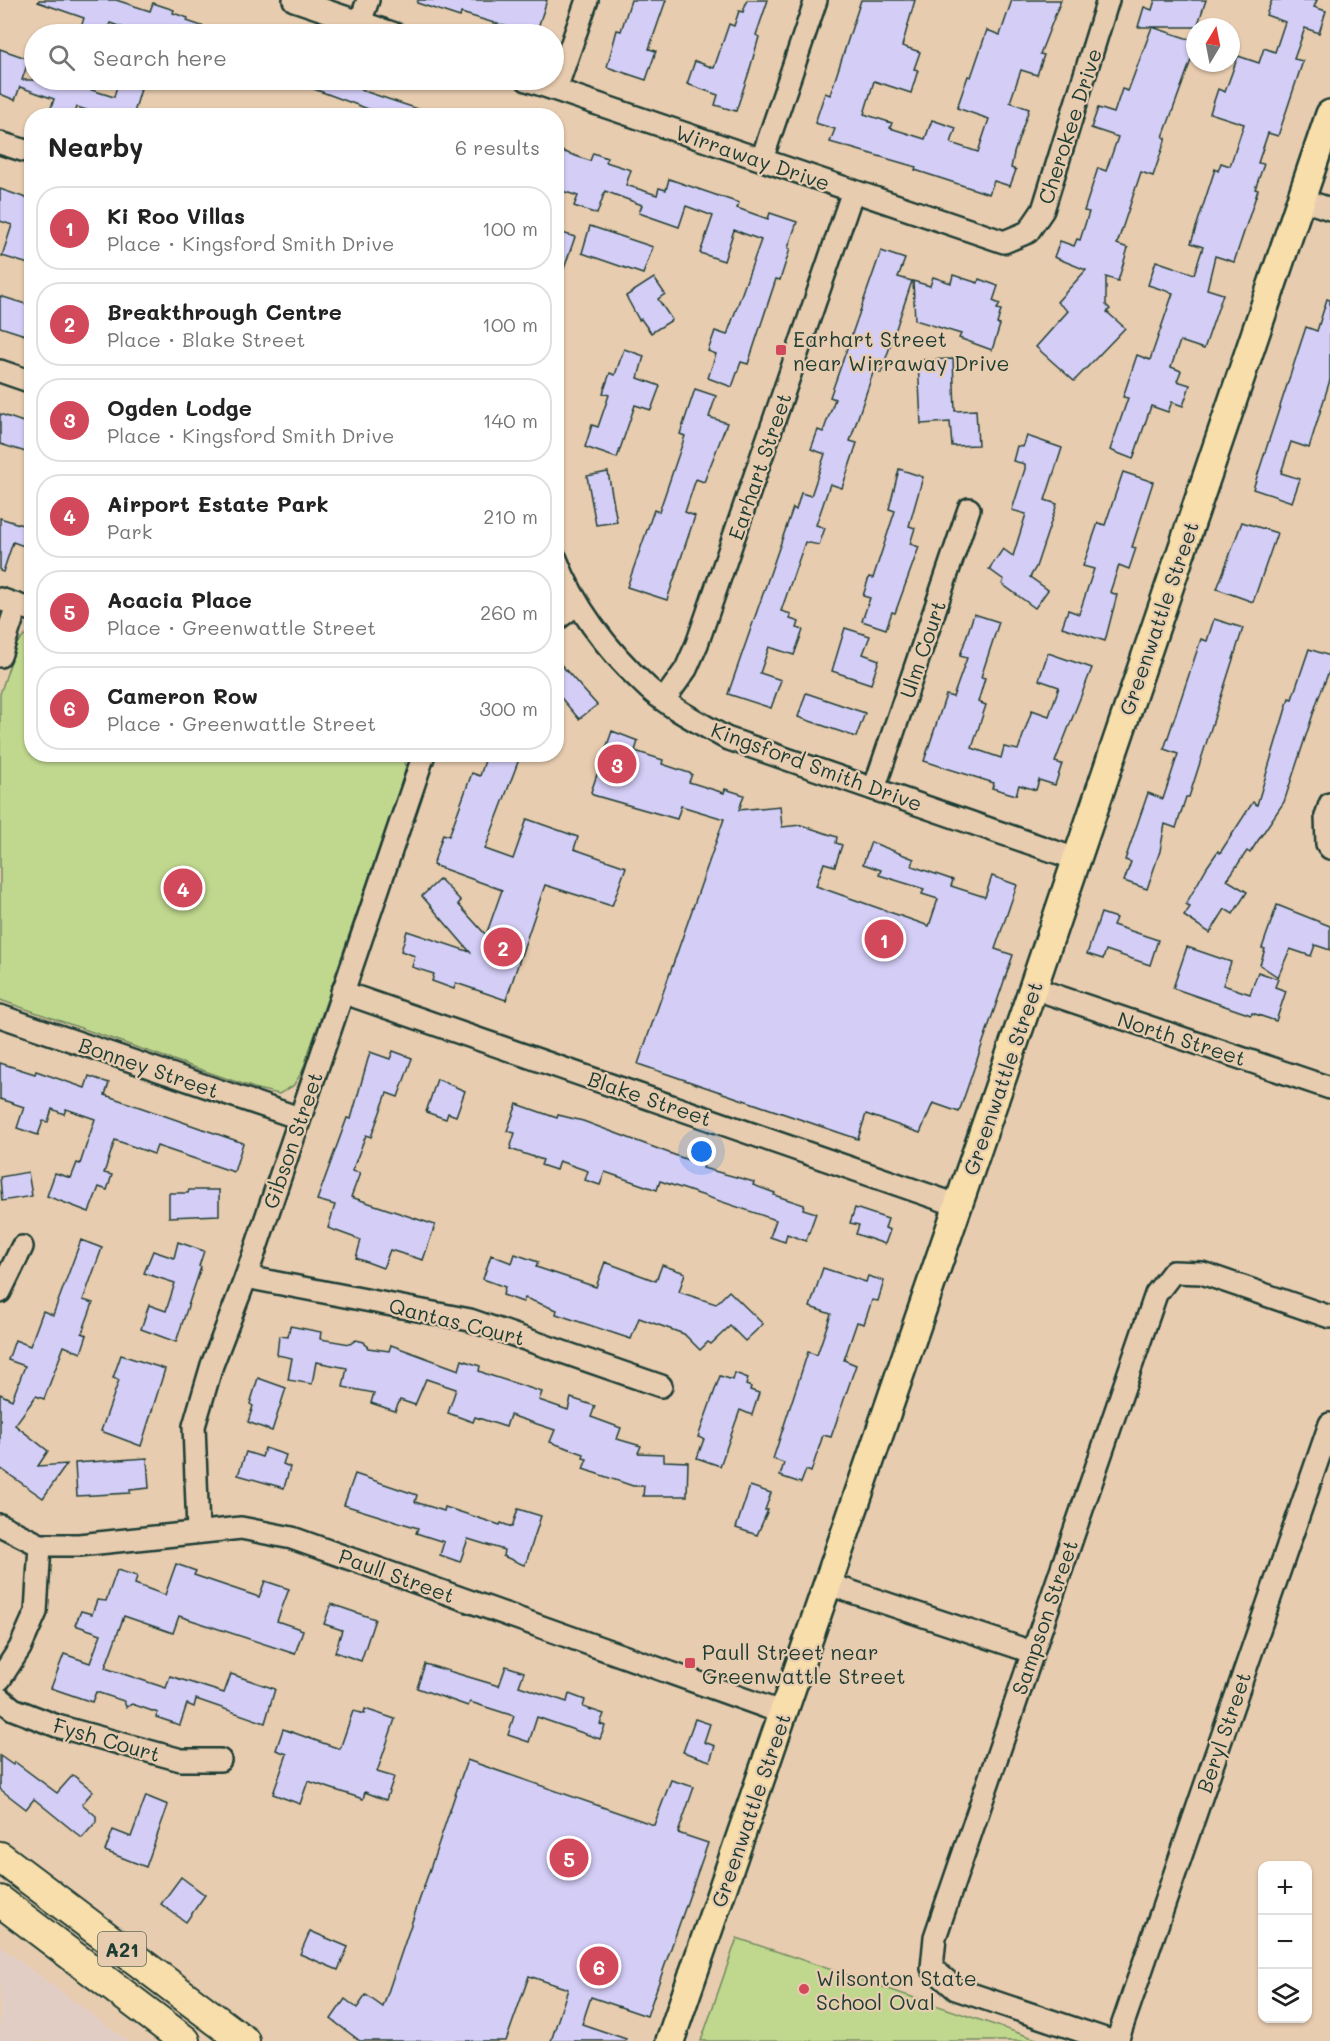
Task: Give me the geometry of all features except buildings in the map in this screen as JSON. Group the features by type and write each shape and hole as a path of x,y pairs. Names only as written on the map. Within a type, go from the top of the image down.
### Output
{"highway":[{"name":"A21","path":"0,1857 244,2041"},
{"name":"A21","path":"0,1901 185,2041"}],"main road":[{"name":"Greenwattle Street","path":"670,2041 1033,988 1330,114"}],"street":[{"path":"294,0 366,24"},
{"path":"360,22 368,0"},
{"path":"564,66 587,0"},
{"path":"762,159 816,0"},
{"name":"Cherokee Drive","path":"978,235 1004,242 1028,232 1043,210 1108,0"},
{"name":"Wirraway Drive","path":"559,90 978,235"},
{"path":"0,142 24,150"},
{"name":"Earhart Street","path":"664,700 686,669 698,644 853,191"},
{"path":"1300,200 1330,209"},
{"path":"0,371 24,379"},
{"name":"Ulm Court","path":"874,789 969,509"},
{"name":"Kingsford Smith Drive","path":"564,575 578,604 614,652 664,700 726,738 1076,859"},
{"path":"564,614 578,604"},
{"path":"0,656 16,605"},
{"name":"Gibson Street","path":"198,1531 194,1426 212,1365 246,1277 421,762"},
{"path":"1328,846 1326,816 1330,804"},
{"name":"North Street","path":"1033,988 1330,1088"},
{"name":"Blake Street","path":"342,992 957,1205"},
{"name":"Bonney Street","path":"0,1016 299,1118"},
{"path":"0,1292 22,1247"},
{"name":"Sampson Street","path":"1111,2041 956,1989 932,1968 935,1937 1156,1294 1173,1272 1202,1273 1330,1317"},
{"name":"Qantas Court","path":"246,1277 470,1320 662,1386"},
{"name":"Beryl Street","path":"1117,2041 1330,1424"},
{"name":"Paull Street","path":"0,1525 40,1545 80,1545 241,1528 292,1538 783,1713"},
{"path":"0,1679 20,1648 36,1612 40,1545"},
{"path":"828,1584 1032,1652"},
{"name":"Fysh Court","path":"0,1698 13,1709 57,1726 181,1760 220,1760"}],"shaded area":[{"path":"0,1946 128,2041 0,2041"}],"green space":[{"path":"24,636 24,762 405,762 404,775 302,1072 293,1086 279,1094 257,1089 0,1000 0,694 17,643"},
{"name":"Wilsonton State School Oval","path":"737,1938 1042,2041 701,2041"}],"place":[{"name":"Earhart Street near Wirraway Drive","path":"781,350"},
{"name":"Ogden Lodge","path":"617,764"},
{"name":"Airport Estate Park","path":"183,888"},
{"name":"Ki Roo Villas","path":"884,939"},
{"name":"Breakthrough Centre","path":"503,947"},
{"name":"Paull Street near Greenwattle Street","path":"690,1663"},
{"name":"Acacia Place","path":"569,1858"},
{"name":"Cameron Row","path":"599,1966"},
{"name":"Wilsonton State School Oval","path":"804,1989"}]}
